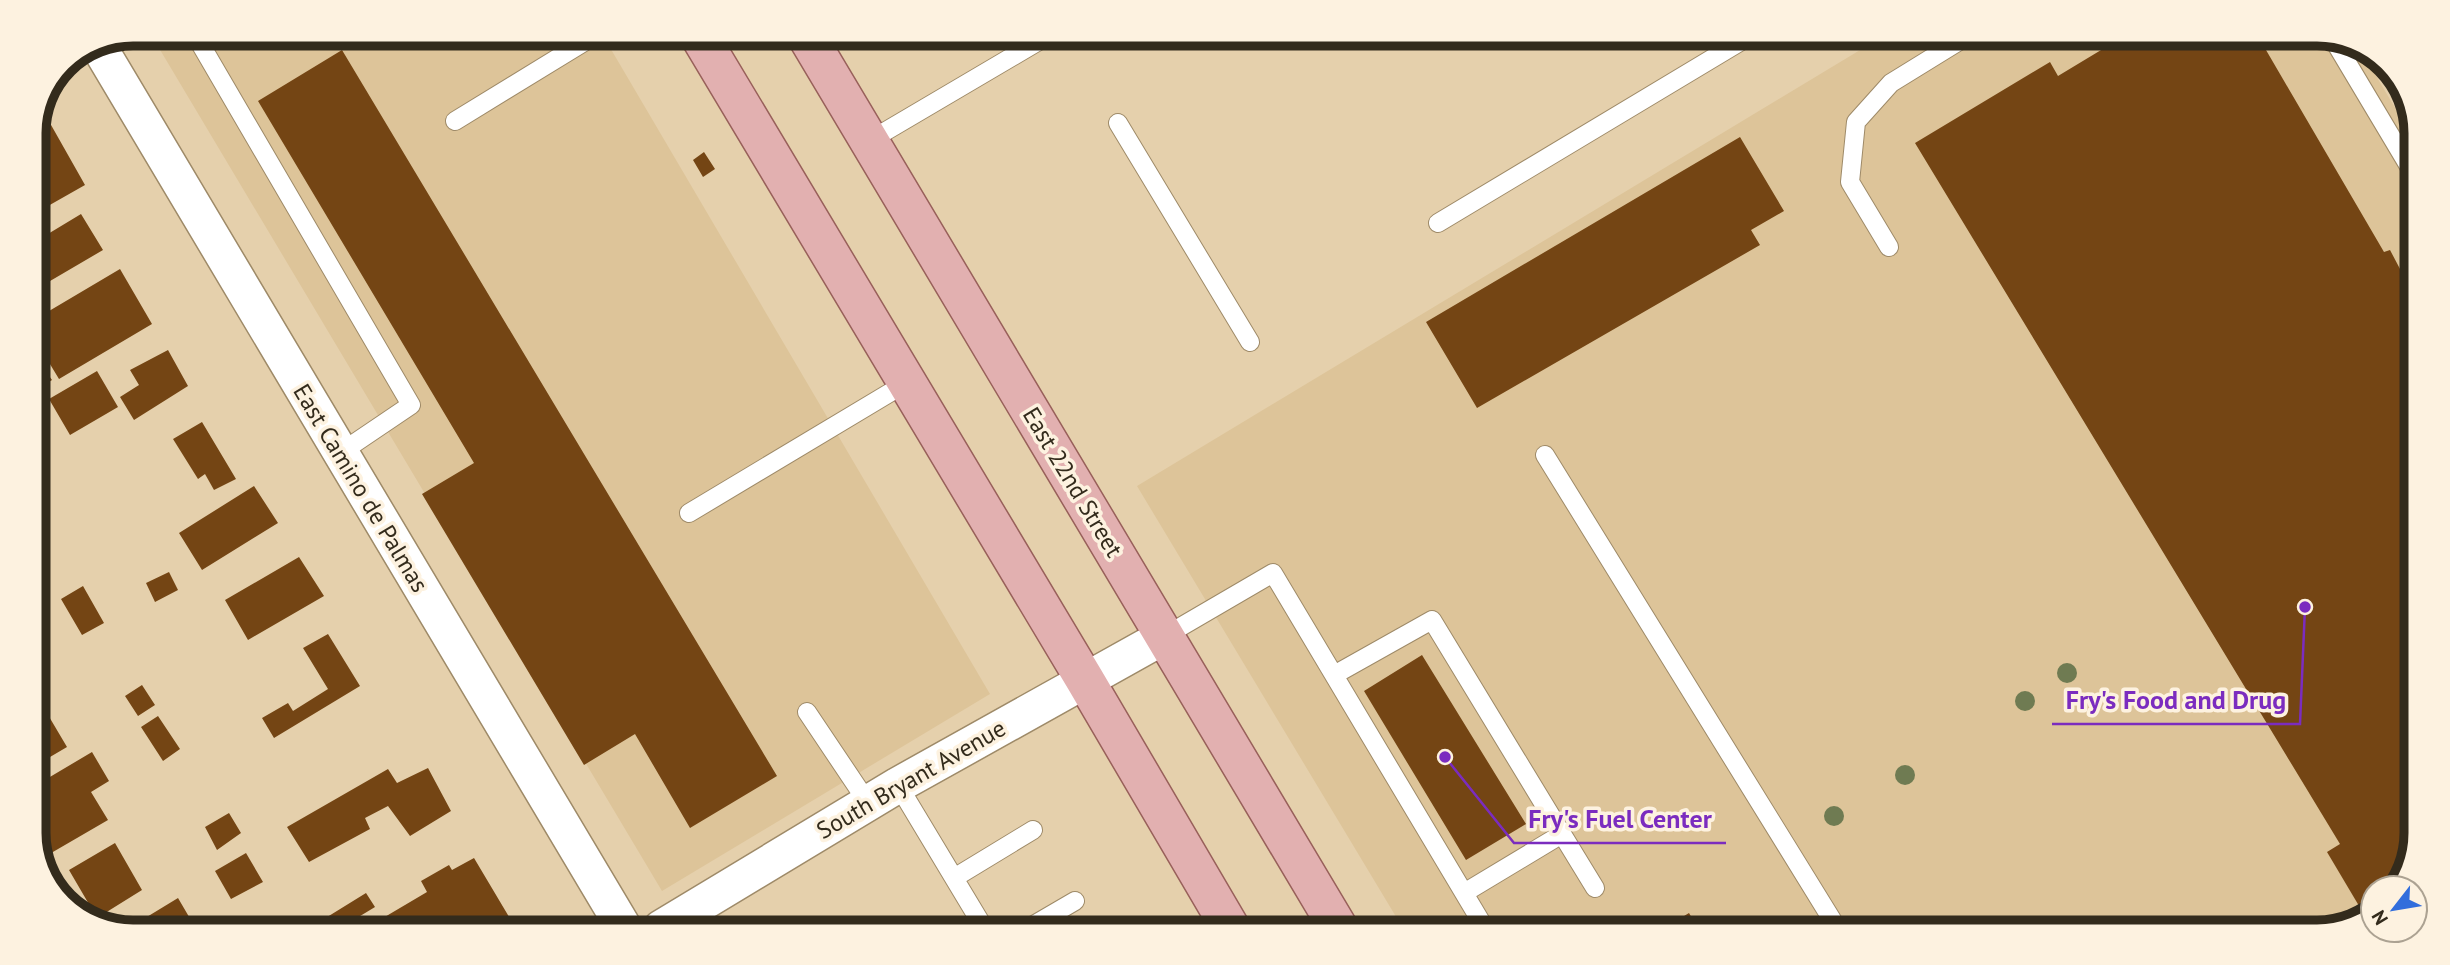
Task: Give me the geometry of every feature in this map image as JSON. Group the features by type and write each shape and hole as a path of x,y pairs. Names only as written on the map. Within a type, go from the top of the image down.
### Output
{"main road":[{"path":"706,46 1226,920"},
{"name":"East 22nd Street","path":"813,46 1334,920"}],"street":[{"name":"East Camino de Palmas","path":"102,51 619,920"},
{"name":"South Bryant Avenue","path":"674,920 898,785 1165,636"}],"lane":[{"path":"202,46 411,405 340,453"},
{"path":"455,121 577,46"},
{"path":"869,141 1032,46"},
{"path":"1438,223 1733,46"},
{"path":"1889,247 1850,182 1856,122 1891,83 1951,46"},
{"path":"2339,48 2404,158"},
{"path":"1118,122 1250,342"},
{"path":"689,513 906,383"},
{"path":"1545,456 1832,920"},
{"path":"1165,636 1273,573 1480,920"},
{"path":"1335,675 1432,620 1595,888"},
{"path":"807,712 868,803"},
{"path":"898,785 979,920"},
{"path":"954,878 1033,830"},
{"path":"1464,893 1562,834"},
{"path":"1042,920 1075,901"}],"shaded area":[{"path":"158,46 609,46 990,694 662,891"},
{"path":"1867,46 2317,46 2345,50 2367,61 2404,127 2404,844 2394,874 2359,874 2359,909 2334,918 2317,920 1398,920 1137,486"}],"building":[{"path":"2108,46 2264,46 2384,252 2390,250 2404,277 2404,844 2394,874 2359,874 2359,906 2327,852 2340,844 1915,143 2050,62 2058,76"},
{"path":"342,50 777,776 690,828 635,734 584,765 422,494 474,463 258,101"},
{"path":"47,118 85,185 48,206 46,202"},
{"path":"1740,137 1784,211 1751,230 1760,245 1477,408 1426,322"},
{"path":"704,152 715,169 703,177 693,160"},
{"path":"81,214 103,250 46,283 46,235"},
{"path":"120,269 152,324 59,379 46,358 46,325 49,323 46,313"},
{"path":"168,350 188,386 134,420 120,397 139,385 130,370"},
{"path":"46,371 52,380 46,384"},
{"path":"97,371 118,407 70,435 49,399"},
{"path":"202,422 236,479 214,490 205,474 198,479 173,439"},
{"path":"254,486 278,523 202,570 179,533"},
{"path":"299,557 324,596 248,640 225,600"},
{"path":"169,572 178,590 155,602 146,583"},
{"path":"83,586 104,623 82,635 61,599"},
{"path":"328,634 360,686 274,738 262,718 288,703 293,711 328,689 303,648"},
{"path":"1422,655 1526,824 1466,860 1364,691"},
{"path":"142,685 155,705 138,716 125,696"},
{"path":"46,712 67,747 46,759"},
{"path":"158,716 180,749 163,761 141,727"},
{"path":"92,752 109,781 91,792 108,820 49,855 46,838 46,779"},
{"path":"428,768 451,811 410,836 388,806 365,818 370,829 309,862 287,827 388,769 397,783"},
{"path":"229,813 241,833 217,850 205,827"},
{"path":"115,843 142,890 103,914 92,909 69,870"},
{"path":"246,853 263,882 231,899 215,871"},
{"path":"474,858 511,920 384,920 383,918 427,892 421,881 449,865 452,870"},
{"path":"366,893 375,907 354,920 322,920"},
{"path":"178,898 191,920 142,920"},
{"path":"1689,913 1693,920 1677,920"}],"place":[{"name":"Fry's Food and Drug","path":"2305,607"},
{"name":"Fry's Fuel Center","path":"1445,757"}]}
